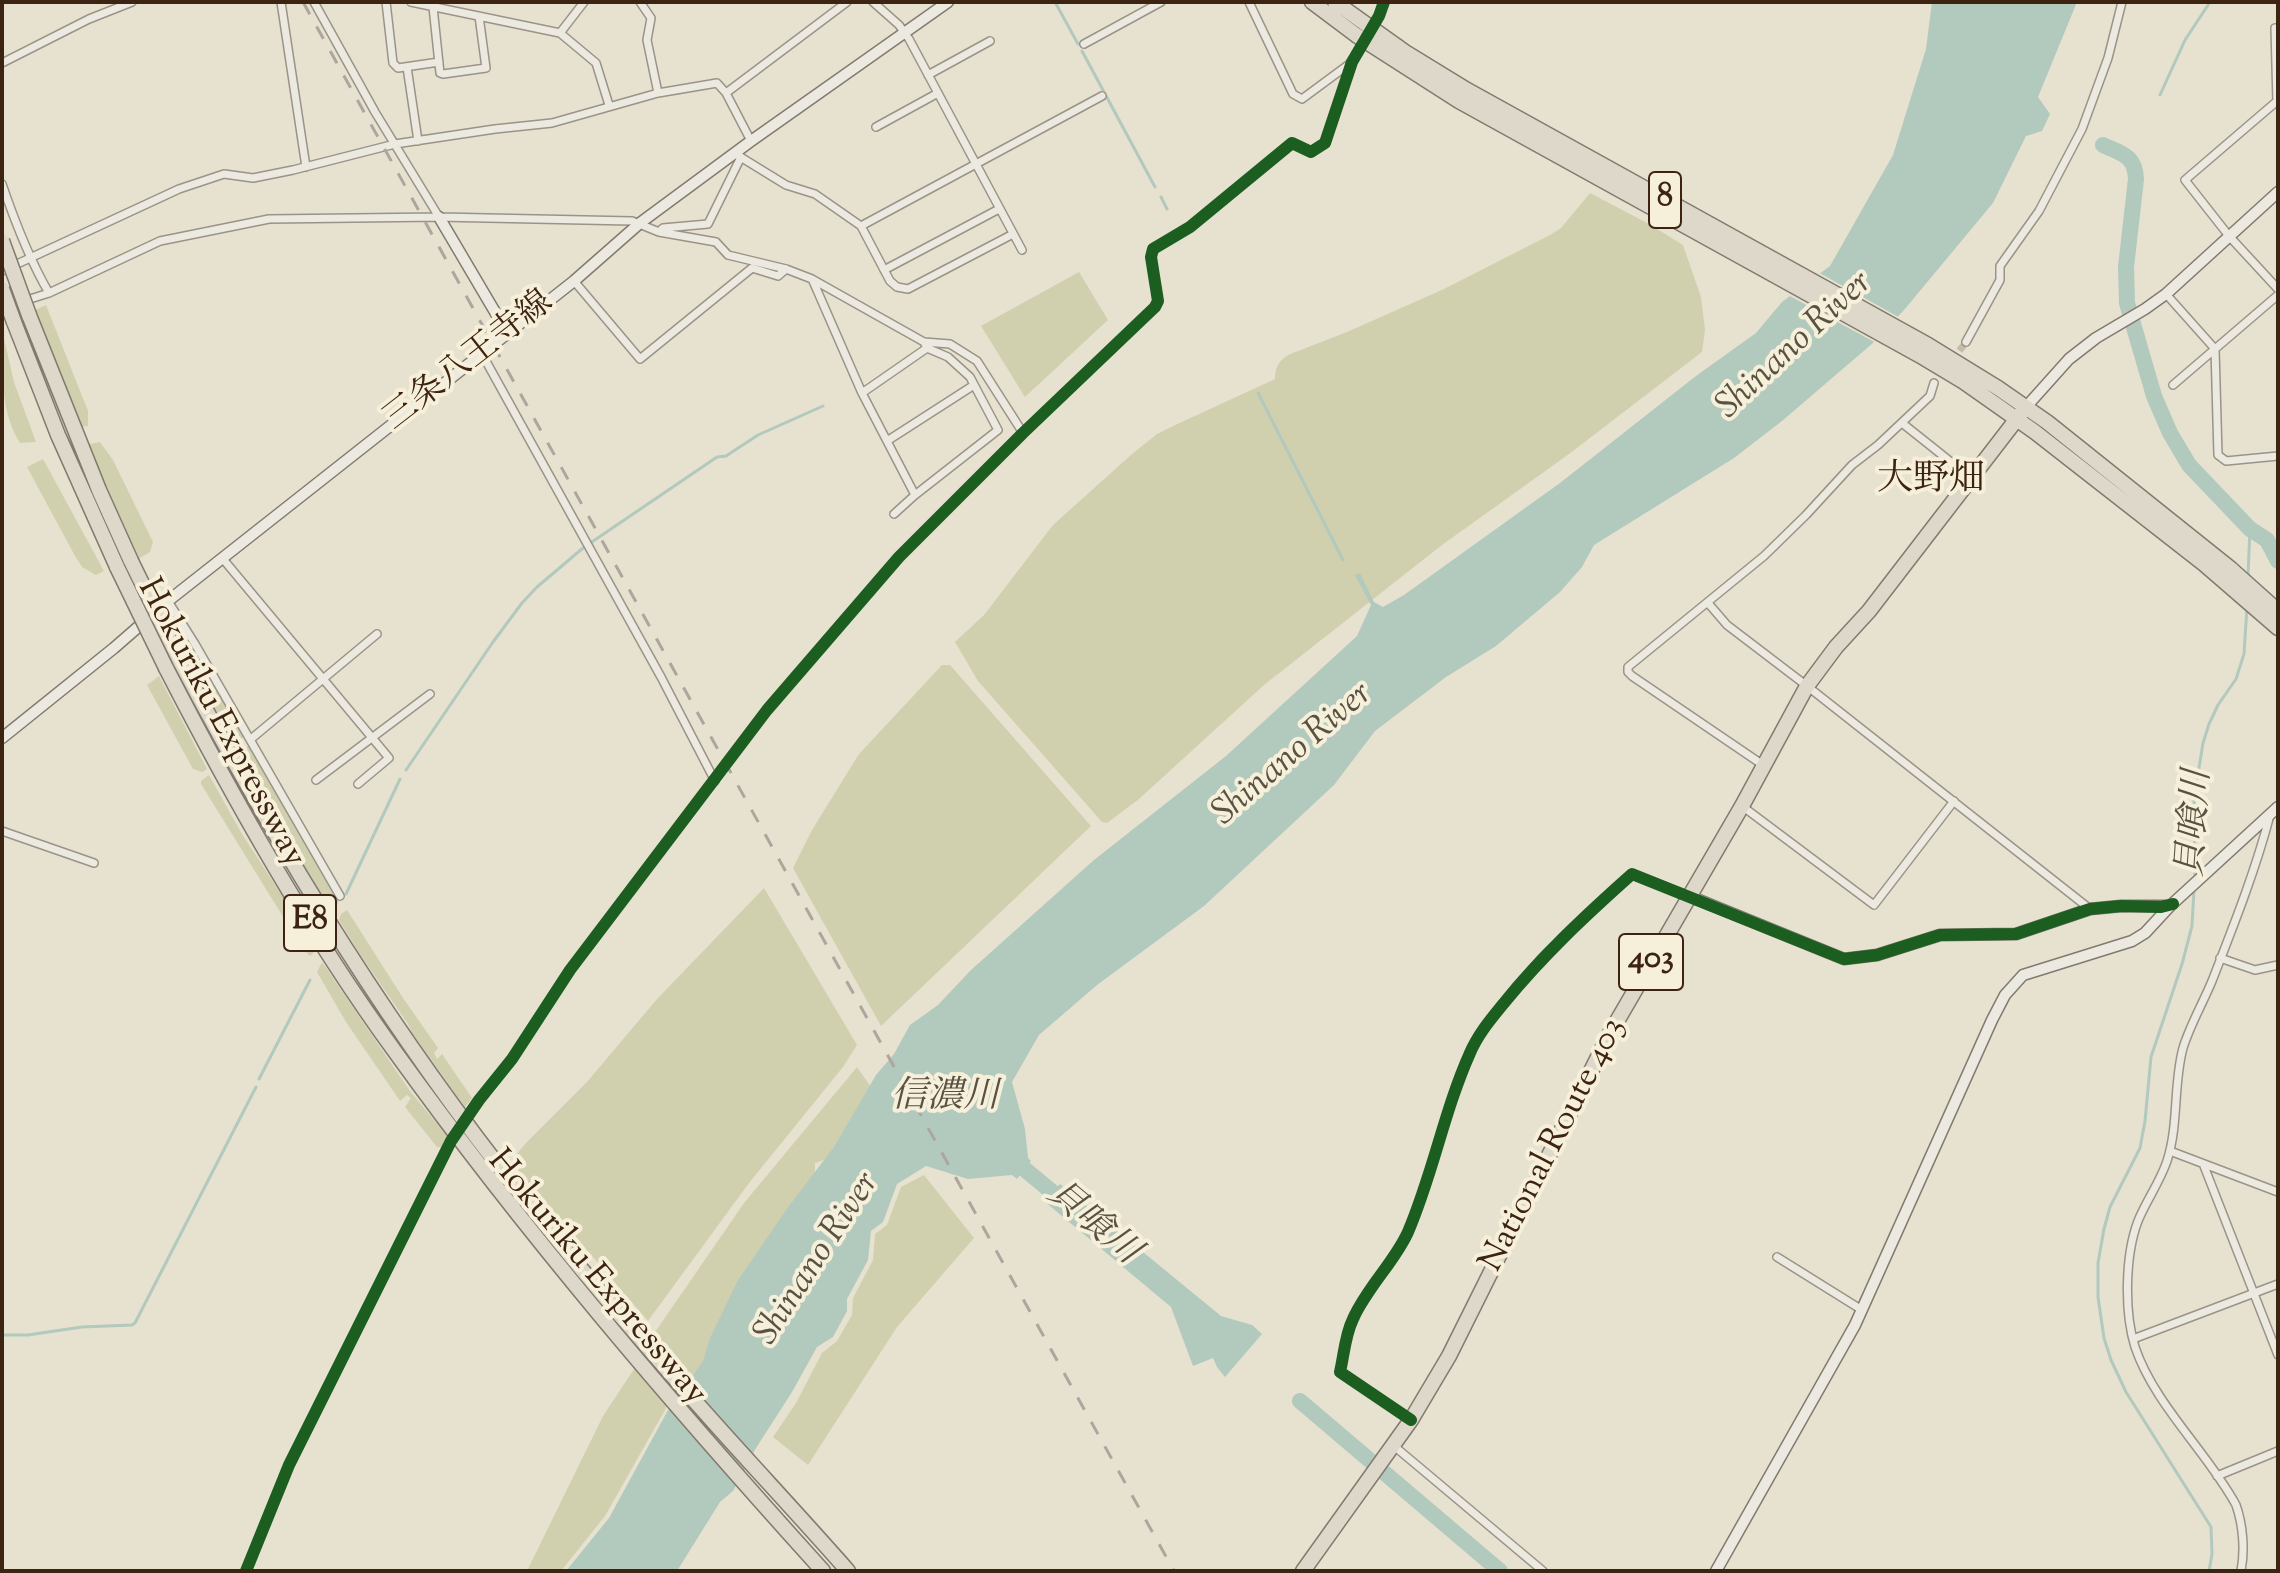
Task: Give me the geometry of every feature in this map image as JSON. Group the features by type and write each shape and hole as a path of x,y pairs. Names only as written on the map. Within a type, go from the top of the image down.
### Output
{"highway":[{"name":"8","path":"1312,2 1402,58 1489,118 1924,350 1964,382 2021,413 2275,616"},
{"name":"8","path":"1335,2 1402,58"},
{"name":"Hokuriku Expressway","path":"2,241 99,490 131,561 217,733 312,896 408,1043 520,1193 636,1333 848,1571"},
{"name":"Hokuriku Expressway","path":"2,289 47,408 117,567 166,668 290,892 394,1051 478,1164 572,1283 823,1571"},
{"name":"National Route 403","path":"1303,1571 1411,1420 1449,1356 1609,1035 1742,806 1807,686 1836,647 1869,611 2021,413"}],"street":[{"path":"2,63 89,19 132,2"},
{"path":"281,2 306,167"},
{"path":"314,2 375,112 508,334"},
{"path":"386,2 393,63 398,68 439,62"},
{"path":"411,2 560,33 596,63 609,105"},
{"path":"560,33 584,2"},
{"path":"640,2 651,18 647,40 658,93"},
{"path":"726,93 847,2"},
{"path":"873,2 905,32 1022,250"},
{"name":"三条八王寺線","path":"2,738 168,601 574,281 640,223 948,2"},
{"path":"1084,44 1161,2"},
{"path":"470,1113 512,1059 570,970 767,710 899,557 1155,307 1158,301 1151,257 1153,249 1200,219 1292,143 1311,152 1325,143 1354,58 1302,99 1293,94 1249,2"},
{"path":"1379,16 1384,2"},
{"path":"1966,342 2000,280 2000,266 2039,211 2082,129 2108,58 2122,2"},
{"path":"433,7 440,73 443,74 486,68 479,16"},
{"path":"2173,385 2278,292 2185,180 2277,103 2275,28 2278,28"},
{"path":"928,75 990,41"},
{"path":"407,67 418,141"},
{"path":"2,271 196,183 224,174 253,178 395,144 552,123 658,93 717,83 726,93 751,141"},
{"path":"876,127 938,93"},
{"path":"861,226 1102,96"},
{"path":"659,232 663,228 708,224 738,155 786,185 815,194 861,226 890,281 897,287 908,289 1013,234"},
{"path":"2,184 30,260 49,293"},
{"path":"2021,413 2069,359 2096,338 2166,294 2278,192"},
{"path":"884,270 999,209"},
{"path":"2,308 49,293 160,241 269,219 439,217 632,221 659,232 716,242 728,255 786,269 812,279 948,357 970,377 998,430 894,514"},
{"path":"574,281 640,359 752,268 778,276 786,269"},
{"path":"812,279 862,393 915,495"},
{"path":"2166,294 2215,349 2218,455 2226,461 2278,456"},
{"path":"862,393 926,345 950,344 977,361 1023,433"},
{"path":"482,354 661,677 715,781"},
{"path":"1763,765 1628,672 1628,667 1764,556 1852,465 1930,396 1934,383"},
{"path":"887,441 974,385"},
{"path":"1902,423 1971,478"},
{"path":"223,559 389,758 358,784"},
{"path":"168,601 340,896"},
{"path":"1708,603 1727,625 2090,909"},
{"path":"251,739 377,634"},
{"path":"316,780 430,694"},
{"path":"1742,806 1874,905 1954,801"},
{"path":"1716,1571 1862,1310 2005,995 2023,975 2132,941 2145,933 2274,810"},
{"path":"2241,1571 2240,1516 2230,1494 2185,1433 2150,1378 2133,1339 2128,1310 2132,1242 2138,1221 2166,1165 2173,1140 2184,1044 2260,855 2274,810"},
{"path":"2,831 94,863"},
{"path":"1411,1420 1340,1372 1349,1327 1406,1237 1456,1090 1471,1050 1484,1028 1541,959 1632,874 1844,959 1877,955 1940,935 2016,934 2090,909 2172,905"},
{"path":"2220,958 2255,970 2278,965"},
{"path":"246,1571 289,1465 451,1141"},
{"path":"2170,1151 2278,1192"},
{"path":"2204,1166 2278,1355"},
{"path":"1777,1257 1862,1310"},
{"path":"2133,1339 2278,1284"},
{"path":"1390,1447 1543,1571"},
{"path":"2217,1476 2278,1451"}],"green space":[{"path":"1590,193 1683,245 1701,297 1705,330 1702,352 1569,454 1442,545 1264,685 1139,799 1107,823 1102,822 978,681 955,642 984,615 1053,525 1157,434 1275,379 1278,365 1288,355 1444,289 1550,235 1561,228"},
{"path":"1079,272 1108,320 1025,397 981,326"},
{"path":"46,305 88,411 88,426 80,427 33,311"},
{"path":"2,330 14,382 36,442 20,443 13,431 4,389"},
{"path":"100,442 113,460 153,542 150,552 135,561 86,445"},
{"path":"43,459 104,571 96,575 82,567 27,467"},
{"path":"168,612 243,733 243,738 230,743 164,616"},
{"path":"942,665 950,665 1091,826 881,1026 793,868 812,830 859,754"},
{"path":"159,676 207,769 202,772 193,769 147,685"},
{"path":"248,746 252,748 339,900 332,916 237,754"},
{"path":"209,775 242,834 317,949 310,956 201,784"},
{"path":"764,888 857,1045 843,1067 749,1183 648,1321 513,1164 515,1156 587,1082 657,999"},
{"path":"347,910 438,1048 434,1053 437,1059 442,1054 472,1098 465,1107 412,1033 339,920"},
{"path":"322,962 410,1091 448,1137 443,1147 437,1147 405,1107 411,1098 407,1095 400,1101 346,1022 317,972"},
{"path":"857,1067 873,1090 836,1156 815,1163 815,1185 694,1385 653,1335 744,1203"},
{"path":"924,1175 974,1238 897,1327 808,1465 773,1437 796,1403 822,1353 837,1341 852,1315 853,1298 873,1260 875,1234 887,1225 901,1187"},
{"path":"636,1366 668,1402 665,1410 605,1516 561,1571 527,1571 603,1416"}],"water":[{"name":"信濃川","path":"1932,2 2077,2 2038,97 2050,114 2042,131 2026,136 1993,203 1904,310 1873,343 1734,458 1594,545 1582,567 1560,592 1496,646 1446,677 1375,731 1334,785 1204,906 1097,985 1039,1035 1012,1082 1031,1161 1017,1179 1012,1175 968,1179 926,1166 897,1184 883,1222 871,1231 868,1260 847,1299 847,1311 833,1337 817,1347 733,1491 720,1502 677,1571 566,1571 609,1518 667,1412 703,1361 710,1338 738,1280 834,1147 876,1075 894,1054 910,1025 938,1005 971,970 1094,860 1226,756 1357,636 1371,605 1355,575 1360,573 1374,602 1383,607 1404,595 1560,483 1756,333 1782,302 1830,266 1893,155 1926,49"},
{"path":"1060,1184 1221,1316 1252,1325 1262,1334 1225,1377 1213,1358 1193,1366 1171,1307 1044,1201"}],"pier":[{"path":"1816,271 1902,319 1878,344 1786,294"}],"waterway":[{"path":"1055,2 1078,44"},
{"path":"2160,95 2185,40 2210,2"},
{"path":"1082,51 1155,187"},
{"name":"貝喰川","path":"2103,145 2126,156 2135,171 2126,267 2127,303 2154,396 2170,433 2189,465 2250,529 2267,540 2278,561"},
{"path":"1161,197 1167,209"},
{"path":"1258,393 1343,560"},
{"path":"406,770 493,642 537,587 583,548 717,457 726,456 758,435 823,406"},
{"name":"貝喰川","path":"2248,576 2250,529"},
{"name":"貝喰川","path":"2195,877 2194,799 2203,743 2218,705 2236,679 2244,654 2247,607"},
{"path":"346,894 400,779"},
{"name":"貝喰川","path":"2194,889 2192,926 2151,1057 2140,1148 2110,1207 2104,1229 2098,1263 2098,1297 2104,1338 2126,1392 2211,1527 2209,1571"},
{"path":"259,1079 310,980"},
{"path":"2,1335 135,1323 256,1087"},
{"name":"貝喰川","path":"1010,1157 1069,1206"},
{"name":"貝喰川","path":"1300,1401 1500,1571"}],"tunnel":[{"path":"1953,359 1966,342"}],"railway":[{"path":"303,2 1174,1571"}],"cycle path":[{"path":"246,1571 289,1465 451,1141 512,1059 570,970 767,710 899,557 1155,307 1158,301 1151,257 1153,249 1190,227 1292,143 1311,152 1325,143 1352,62 1384,2"},
{"path":"1411,1420 1340,1372 1350,1325 1408,1232 1453,1097 1477,1039 1534,969 1632,874 1844,959 1877,955 1940,935 2016,934 2090,909 2173,904"}],"district":[{"name":"大野畑","path":"1931,483"}],"water label":[{"name":"Shinano River","path":"1796,347"},
{"name":"Shinano River","path":"1294,756"},
{"name":"Shinano River","path":"819,1260"}]}
